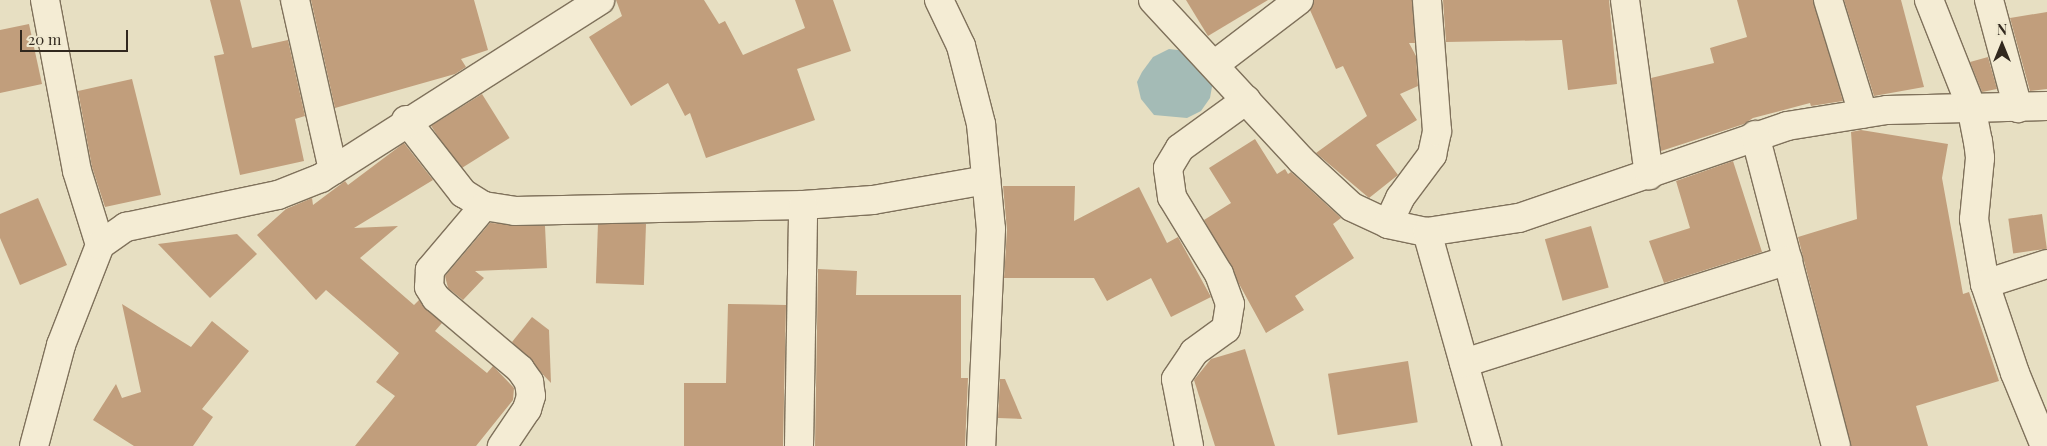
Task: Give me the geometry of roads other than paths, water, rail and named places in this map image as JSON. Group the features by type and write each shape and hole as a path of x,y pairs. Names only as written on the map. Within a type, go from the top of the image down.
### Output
{"street":[{"path":"45,0 76,171 100,245"},
{"path":"295,0 332,170"},
{"path":"34,446 60,345 100,245 126,227 278,195 332,170 406,120 600,0"},
{"path":"939,0 962,46 981,124 991,229 981,446"},
{"path":"1153,0 1246,100 1352,207 1388,224 1427,232 1519,218 1650,175 1694,155 1795,124 1863,114 1971,106 2018,108 2047,106"},
{"path":"1214,64 1299,0"},
{"path":"1388,224 1400,198 1432,155 1437,131 1427,0"},
{"path":"1625,0 1650,175"},
{"path":"1828,0 1863,114"},
{"path":"1929,0 1971,106 1980,158 1974,219 1985,284 2044,438"},
{"path":"1989,0 2018,108"},
{"path":"1189,446 1176,379 1194,352 1226,329 1230,304 1219,274 1172,197 1168,168 1180,148 1246,100"},
{"path":"406,120 463,193 484,206 515,211 803,205 873,200 986,180"},
{"path":"1755,135 1836,446"},
{"path":"799,446 803,205"},
{"path":"484,206 430,270 428,287 436,298 520,368 529,382 531,396 527,410 502,446"},
{"path":"1427,232 1487,446"},
{"path":"1464,363 1788,260"},
{"path":"1985,284 2047,264"}],"water":[{"path":"1169,49 1187,51 1213,81 1210,98 1201,111 1187,118 1154,115 1141,99 1137,82 1142,72 1153,57"}]}
